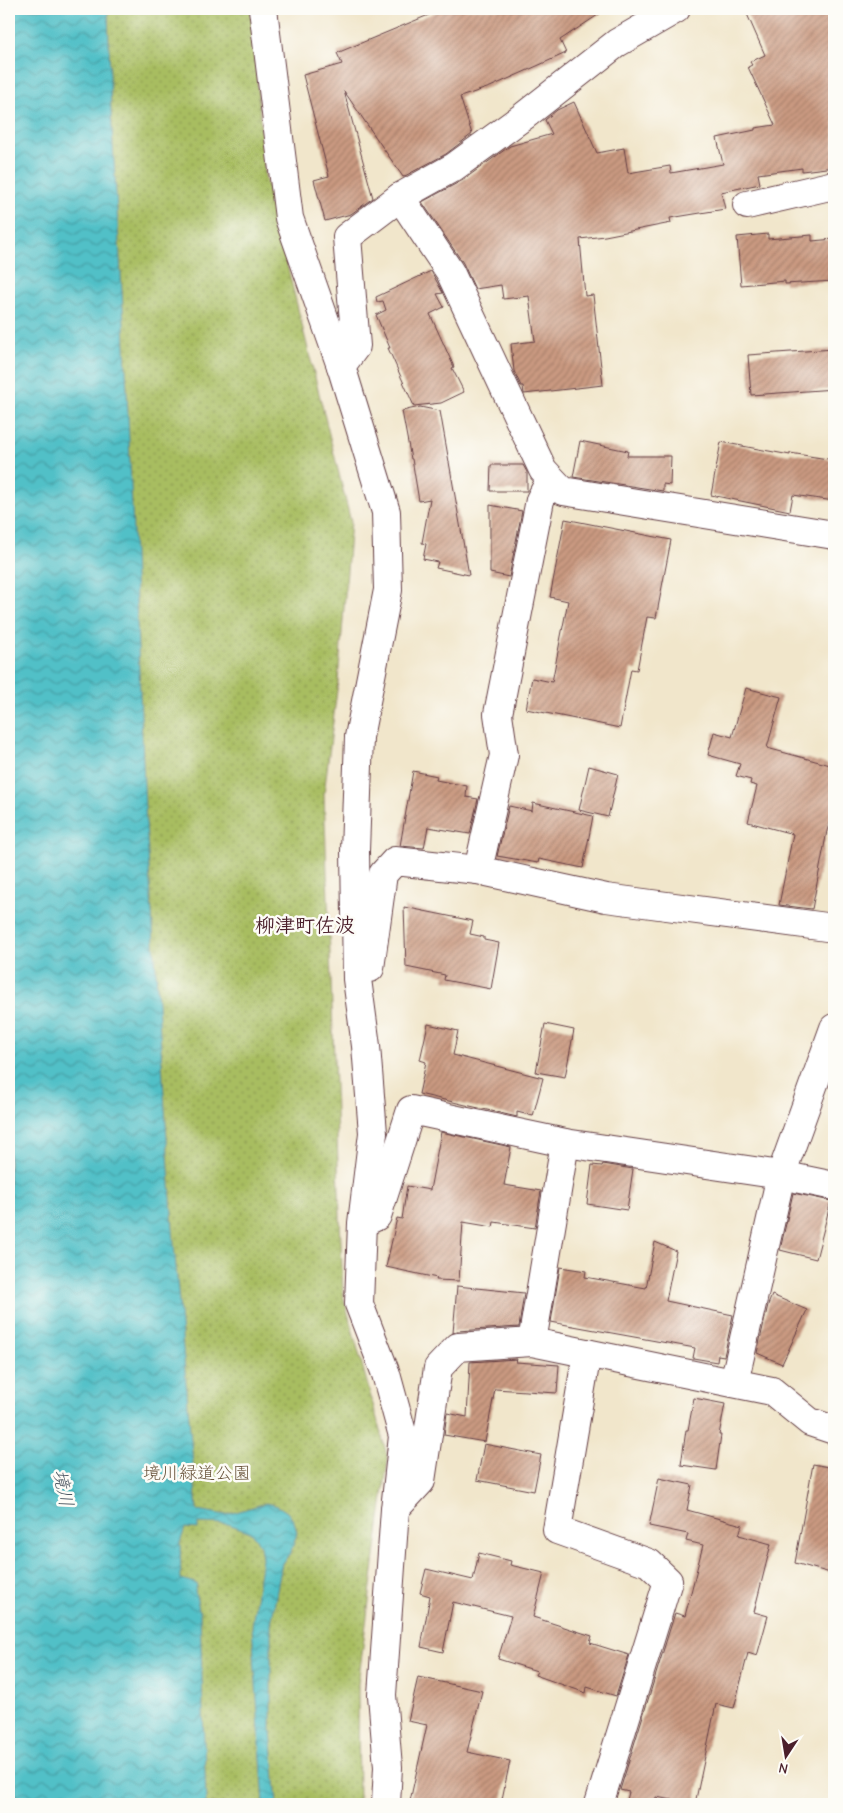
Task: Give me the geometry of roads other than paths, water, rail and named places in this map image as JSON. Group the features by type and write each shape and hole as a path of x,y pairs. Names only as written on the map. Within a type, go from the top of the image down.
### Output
{"street":[{"path":"264,9 289,218 341,366 386,512 388,590 359,738 355,851 357,979 366,1046 373,1133 362,1223 360,1304 386,1374 403,1436 395,1508 382,1695 388,1767 386,1804"},
{"path":"341,366 356,346 347,237 400,197 454,167 524,116 617,43 676,9"},
{"path":"747,205 834,185"},
{"path":"400,197 450,272 543,470 564,491 834,535"},
{"path":"478,870 504,755 498,714 540,500 551,479"},
{"path":"357,979 369,980 383,874 395,861 478,870 606,898 834,928"},
{"path":"734,1383 781,1175 834,1028"},
{"path":"362,1223 377,1216 411,1110 565,1143 781,1175 834,1186"},
{"path":"532,1342 565,1143"},
{"path":"395,1508 421,1481 438,1368 458,1347 532,1342 772,1391 810,1422 834,1430"},
{"path":"587,1353 557,1530 649,1563 668,1581 599,1804"}],"water":[{"name":"境川","path":"9,9 108,9 111,112 124,323 145,807 174,1244 197,1510 226,1515 266,1503 278,1506 287,1512 294,1521 297,1533 291,1552 282,1563 271,1624 271,1731 277,1804 264,1804 252,1626 262,1558 260,1546 255,1537 248,1531 228,1524 198,1523 198,1529 185,1528 180,1543 181,1579 195,1583 197,1586 195,1591 200,1613 206,1804 17,1804 9,1739"}],"district":[{"name":"柳津町佐波","path":"305,925"}],"park label":[{"name":"境川緑道公園","path":"197,1473"}]}
